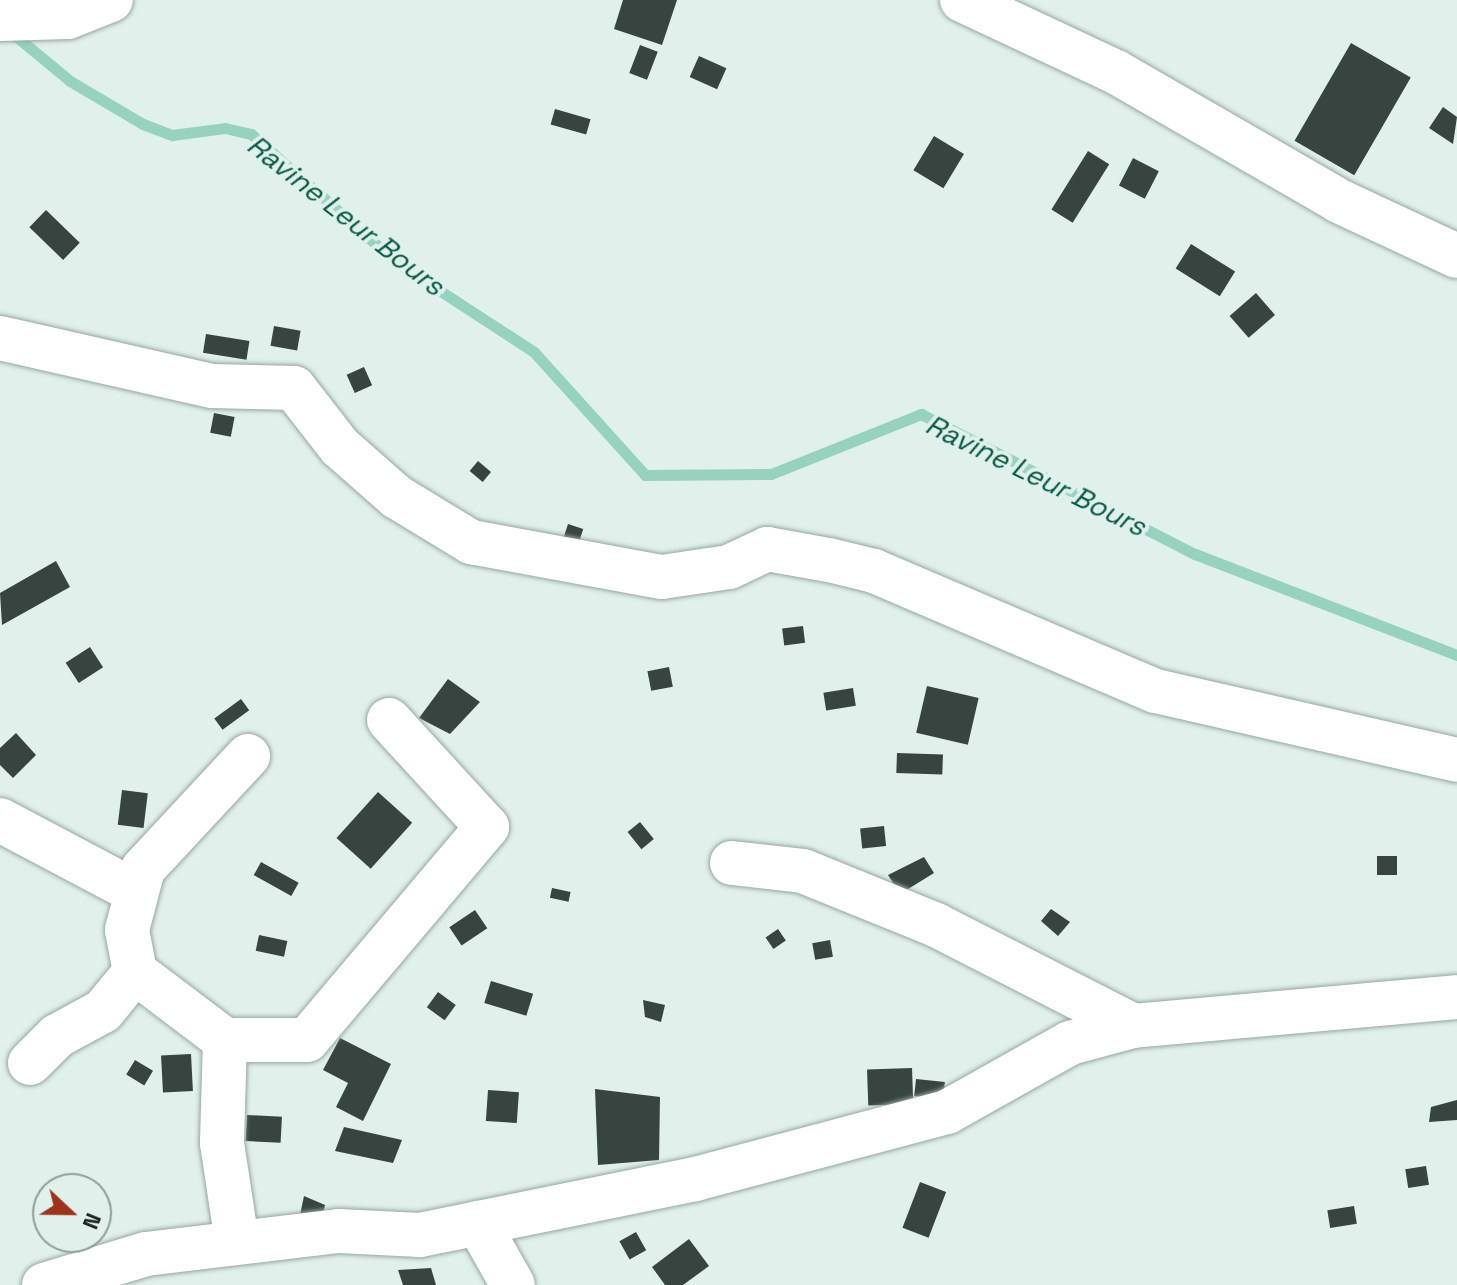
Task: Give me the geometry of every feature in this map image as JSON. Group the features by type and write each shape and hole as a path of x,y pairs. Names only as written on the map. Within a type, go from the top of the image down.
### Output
{"street":[{"path":"0,19 68,17 111,0"},
{"path":"962,0 1116,72 1339,201 1457,256"},
{"path":"0,338 212,386 294,388 340,447 397,497 471,542 662,577 729,567 767,549 829,560 874,571 1156,691 1457,760"},
{"path":"248,756 167,838 134,891 127,930 135,972 225,1040 307,1040 487,827 389,720"},
{"path":"0,820 134,891"},
{"path":"732,863 803,871 1001,953 1133,1026"},
{"path":"30,1063 57,1036 103,1011 135,972"},
{"path":"44,1285 107,1276 237,1242 339,1231 420,1235 695,1179 947,1112 1070,1043 1133,1026 1457,997"},
{"path":"225,1040 222,1143 237,1242"},
{"path":"478,1223 513,1285"}],"building":[{"path":"623,0 677,0 662,45 614,29"},
{"path":"1351,43 1411,78 1354,175 1294,141"},
{"path":"640,45 658,52 647,80 629,73"},
{"path":"699,56 726,68 717,89 690,77"},
{"path":"1443,107 1457,117 1453,144 1429,128"},
{"path":"555,109 591,119 586,135 551,124"},
{"path":"934,136 964,154 943,188 913,170"},
{"path":"1088,151 1109,164 1073,223 1051,210"},
{"path":"1133,158 1159,171 1145,199 1119,186"},
{"path":"46,210 80,243 63,260 29,227"},
{"path":"1191,244 1235,272 1220,296 1176,269"},
{"path":"1256,293 1275,315 1249,338 1230,316"},
{"path":"274,326 301,331 297,350 271,346"},
{"path":"206,334 249,341 246,360 203,353"},
{"path":"364,367 372,385 355,393 347,375"},
{"path":"214,413 235,417 231,437 210,433"},
{"path":"478,461 491,472 483,482 470,471"},
{"path":"568,524 583,529 577,547 562,542"},
{"path":"56,561 70,587 2,625 0,593"},
{"path":"803,626 805,643 784,645 782,629"},
{"path":"90,647 103,667 79,683 66,663"},
{"path":"669,667 673,687 651,691 647,671"},
{"path":"448,679 480,702 450,734 419,718"},
{"path":"927,686 979,698 968,745 916,733"},
{"path":"853,688 856,706 826,710 823,693"},
{"path":"241,699 249,710 223,730 214,718"},
{"path":"16,733 36,755 13,778 0,765 0,748"},
{"path":"897,753 943,755 942,775 896,773"},
{"path":"122,790 148,793 144,828 118,825"},
{"path":"378,792 412,823 371,869 337,838"},
{"path":"640,822 654,839 641,849 628,832"},
{"path":"884,826 886,846 862,848 860,829"},
{"path":"1377,856 1397,856 1397,875 1377,875"},
{"path":"924,857 934,873 900,894 888,875"},
{"path":"261,862 299,883 291,896 254,875"},
{"path":"552,888 571,892 569,902 550,898"},
{"path":"1051,909 1070,922 1058,936 1041,921"},
{"path":"475,910 487,928 462,946 449,927"},
{"path":"778,929 786,941 773,949 766,937"},
{"path":"259,935 287,941 284,957 256,951"},
{"path":"830,940 833,957 815,960 812,943"},
{"path":"491,981 533,994 526,1016 484,1003"},
{"path":"438,992 456,1005 445,1020 427,1007"},
{"path":"643,1000 665,1005 661,1022 645,1017"},
{"path":"340,1038 391,1064 363,1121 336,1107 348,1083 323,1070"},
{"path":"191,1054 193,1091 163,1093 161,1056"},
{"path":"135,1060 153,1071 144,1085 126,1075"},
{"path":"912,1068 913,1104 868,1106 867,1070"},
{"path":"916,1079 945,1082 943,1099 914,1096"},
{"path":"595,1089 660,1097 659,1160 598,1165"},
{"path":"488,1090 519,1092 517,1123 486,1121"},
{"path":"1457,1100 1457,1120 1429,1122 1431,1107"},
{"path":"247,1115 282,1117 281,1143 246,1141"},
{"path":"344,1127 402,1140 393,1163 335,1151"},
{"path":"1426,1166 1429,1185 1408,1188 1405,1169"},
{"path":"920,1182 946,1192 929,1238 902,1228"},
{"path":"304,1196 325,1205 322,1219 300,1215"},
{"path":"1354,1206 1357,1224 1330,1228 1327,1210"},
{"path":"636,1232 646,1250 630,1260 619,1241"},
{"path":"689,1239 709,1266 683,1285 665,1285 652,1267"},
{"path":"431,1268 436,1285 403,1285 398,1270"}],"waterway":[{"name":"Ravine Leur Bours","path":"12,33 70,81 143,124 172,135 225,128 251,134 396,262 534,352 645,475 771,474 921,414 1195,554 1457,655"}]}
